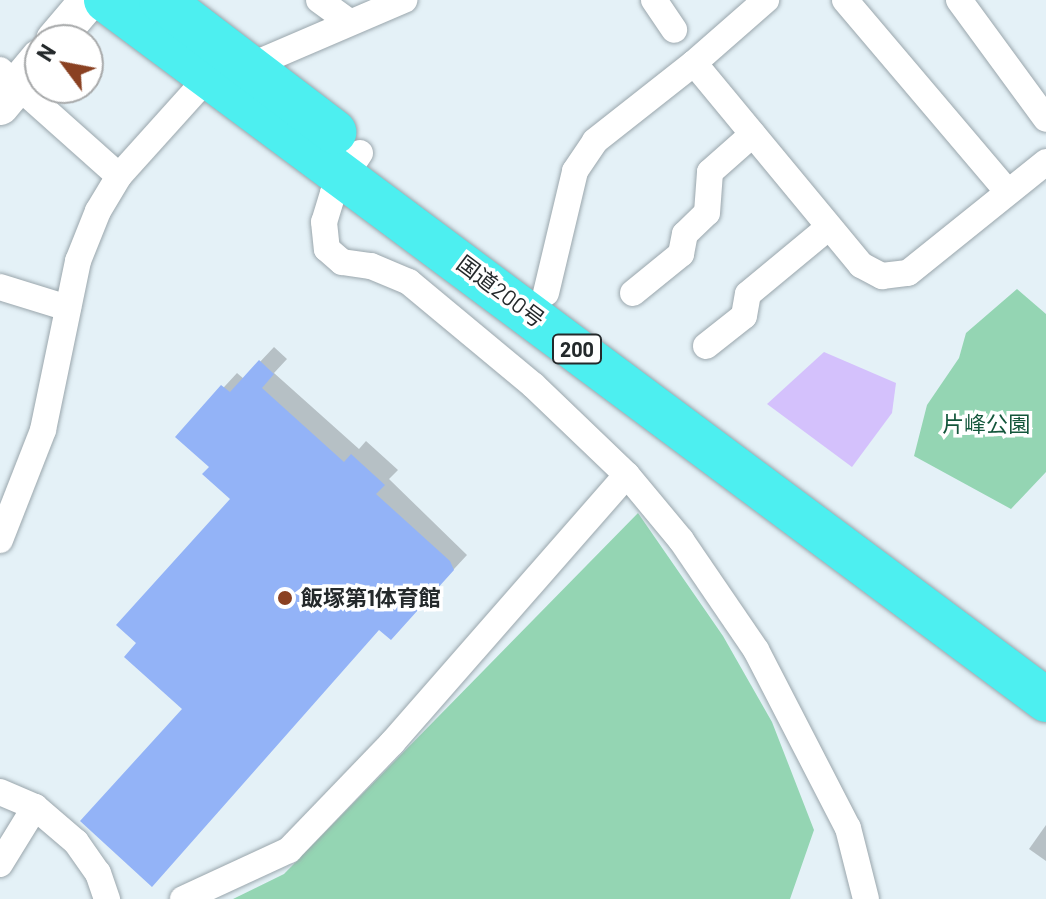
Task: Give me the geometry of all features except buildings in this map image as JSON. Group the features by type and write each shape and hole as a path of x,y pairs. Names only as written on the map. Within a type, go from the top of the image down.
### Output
{"highway":[{"name":"国道200号","path":"106,0 230,70 1046,700"},
{"name":"国道200号","path":"163,0 230,70"},
{"name":"国道200号","path":"353,164 546,293 1046,672"}],"street":[{"path":"69,24 89,0"},
{"path":"319,0 349,22"},
{"path":"0,540 43,430 78,261 119,176 230,70 404,0"},
{"path":"654,0 674,30"},
{"path":"546,293 575,171 595,141 694,63 766,0"},
{"path":"845,0 1008,192"},
{"path":"959,0 1046,119"},
{"path":"694,63 861,265 895,277 908,273 1046,162"},
{"path":"14,80 119,176"},
{"path":"633,293 681,254 685,234 707,213 710,172 753,134"},
{"path":"353,164 324,222 327,249 333,257 409,282 533,385 627,475 681,540 756,650 848,828 866,899"},
{"path":"706,346 744,316 748,294 829,227"},
{"path":"0,287 68,308"},
{"path":"183,899 289,850 392,743 627,475"},
{"path":"0,792 35,807 83,850 107,899"},
{"path":"0,864 35,807"}],"green space":[{"name":"片峰公園","path":"1017,289 1046,314 1046,472 1011,509 914,456 927,405 959,358 966,333"},
{"path":"638,513 723,636 772,722 814,830 790,899 233,899 284,874"}],"shaded area":[{"path":"824,352 896,383 892,413 852,467 767,404"}],"place":[{"name":"飯塚第1体育館","path":"285,598"}]}
